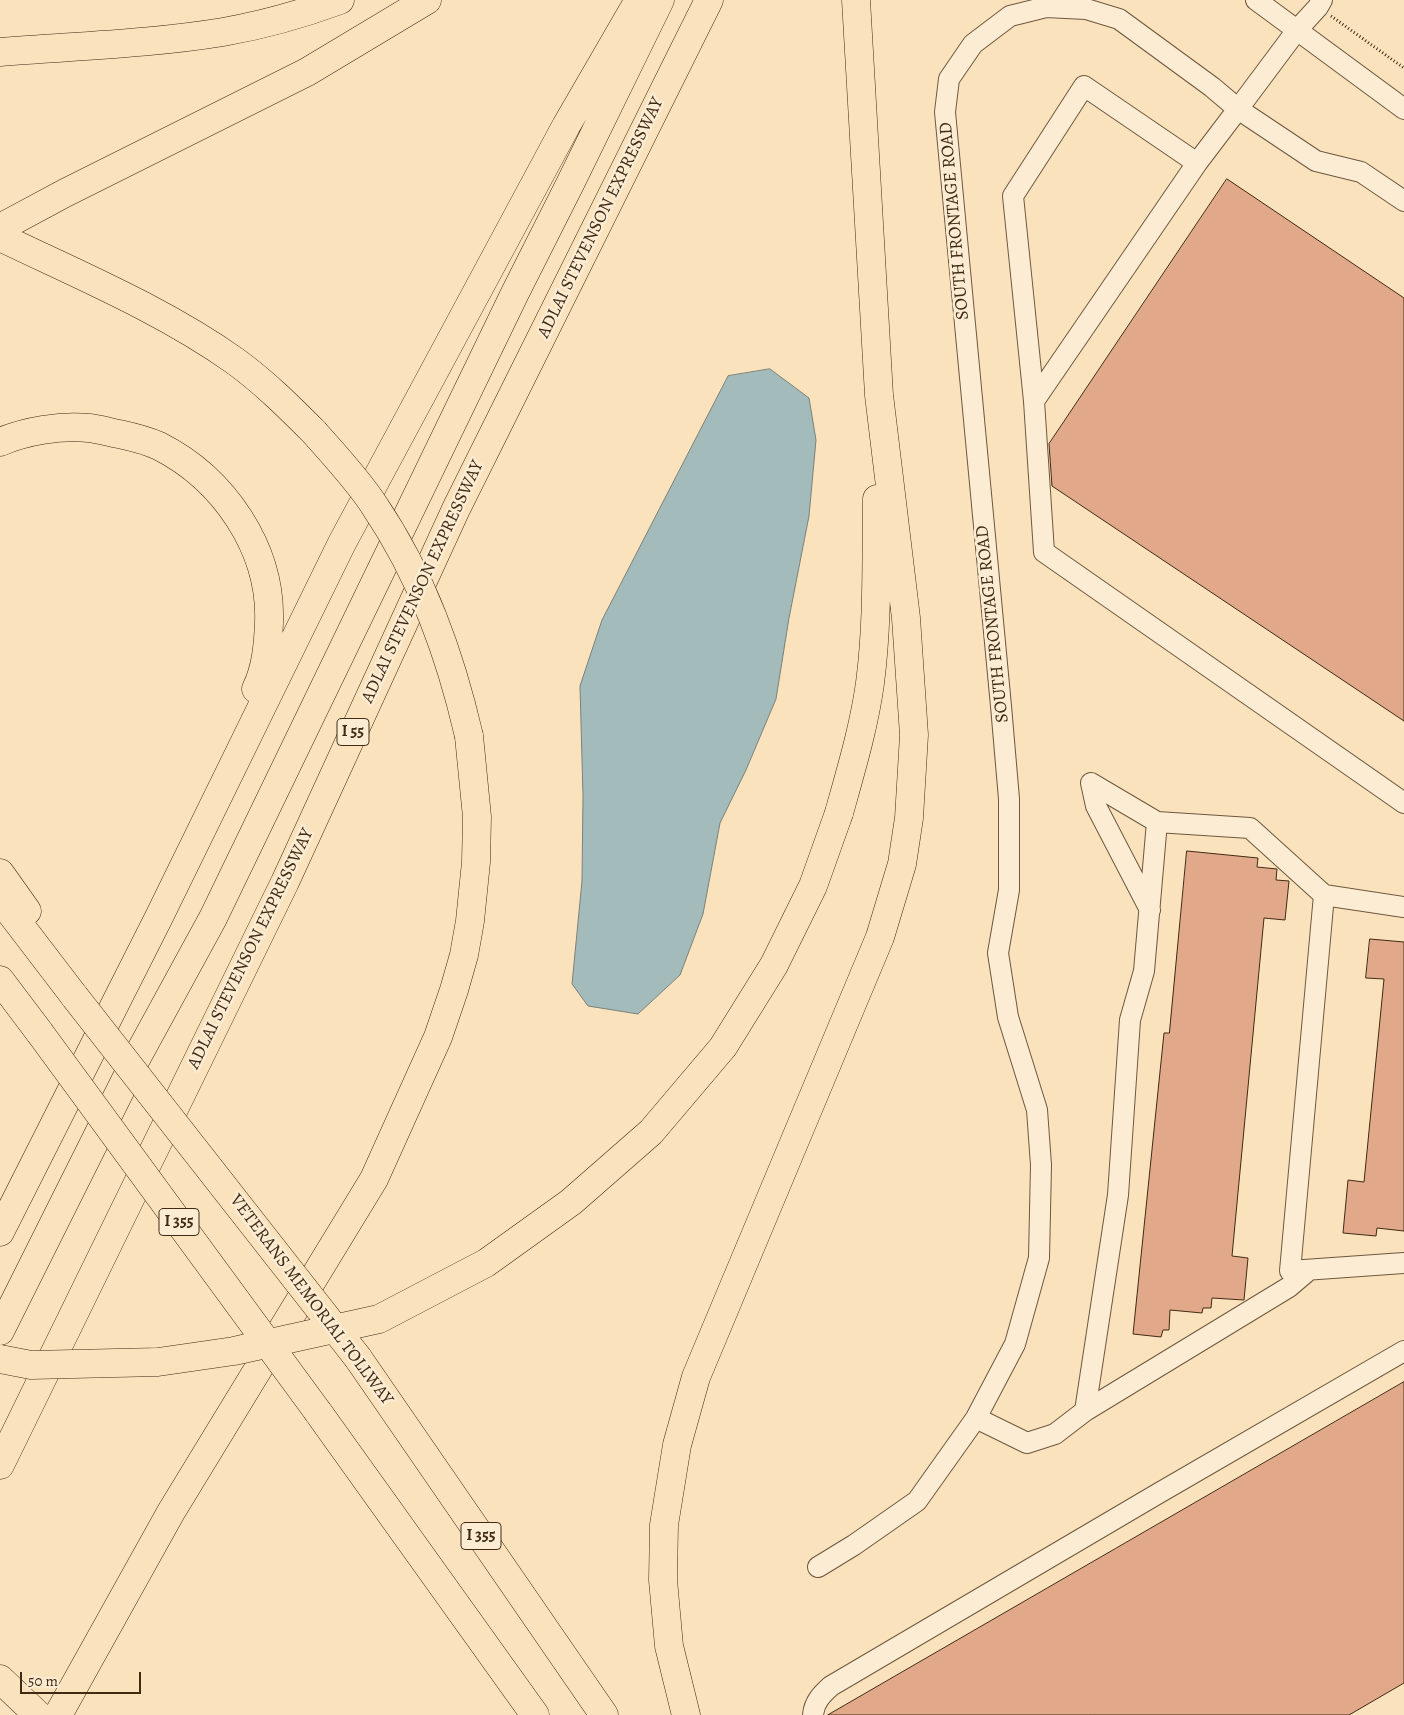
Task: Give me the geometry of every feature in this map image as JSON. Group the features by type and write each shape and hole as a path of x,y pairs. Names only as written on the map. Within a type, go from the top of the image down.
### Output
{"highway":[{"path":"0,52 185,38 274,21 340,0"},
{"path":"0,228 65,193 307,72 427,0"},
{"path":"0,1232 159,917 342,543 566,126 639,0"},
{"name":"I 55","path":"0,1331 136,1059 213,918 515,293 660,0"},
{"name":"ADLAI STEVENSON EXPRESSWAY","path":"0,1465 285,882 456,509 710,0"},
{"path":"686,1715 669,1646 663,1580 664,1525 677,1446 696,1377 880,937 902,864 909,818 914,735 906,618 879,395 856,0"},
{"path":"0,237 137,303 193,333 236,361 277,395 342,463 374,505 410,566 439,629 460,695 469,736 477,817 476,862 470,921 464,955 438,1037 374,1179 170,1512 58,1715"},
{"path":"0,1359 31,1365 158,1362 234,1351 379,1319 486,1263 571,1202 652,1132 723,1046 774,965 813,886 839,813 858,744 870,682 876,601 879,395"},
{"path":"0,442 61,428 89,428 140,439 158,446 180,459 221,495 238,516 252,542 262,568 270,612 268,647 258,685 171,880 159,917"},
{"path":"0,873 35,924 67,987"},
{"name":"VETERANS MEMORIAL TOLLWAY","path":"0,899 358,1358 604,1715"},
{"name":"I 355","path":"0,980 318,1412 535,1715"},
{"path":"0,1679 38,1715"}],"street":[{"path":"1256,0 1404,109"},
{"path":"1034,402 1197,163 1297,30 1320,3"},
{"name":"SOUTH FRONTAGE ROAD","path":"818,1567 854,1545 917,1501 976,1418 1015,1344 1038,1258 1042,1165 1037,1110 1008,1017 998,953 1009,890 1008,800 1002,706 945,112 950,79 973,44 1010,16 1046,7 1086,9 1119,19 1238,108 1316,162 1361,172 1404,201"},
{"path":"1197,163 1084,86 1013,196 1034,402 1044,552 1404,803"},
{"path":"1150,910 1096,806 1091,783 1157,822 1250,828 1324,895 1404,907"},
{"path":"1085,1411 1118,1195 1130,1020 1144,971 1157,822"},
{"path":"1324,895 1290,1271 1404,1263"},
{"path":"976,1418 1027,1443 1055,1434 1085,1411 1289,1287 1309,1270"},
{"path":"813,1715 821,1695 840,1681 1404,1351"}],"path":[{"path":"1320,3 1404,68"}],"water":[{"path":"770,369 809,398 816,440 809,516 789,618 776,699 746,770 720,823 703,914 680,975 638,1014 588,1006 572,984 582,881 583,796 580,686 602,620 728,376"}],"building":[{"path":"1227,179 1404,298 1404,721 1052,486 1049,444"},
{"path":"1187,851 1258,858 1257,867 1277,869 1276,880 1289,881 1285,920 1264,918 1232,1256 1248,1258 1244,1300 1212,1298 1211,1308 1203,1308 1202,1313 1170,1310 1169,1330 1163,1330 1161,1337 1133,1334 1164,1033 1169,1033"},
{"path":"1370,939 1404,942 1404,1231 1377,1228 1376,1236 1343,1233 1348,1180 1364,1182 1384,979 1366,978"},
{"path":"1404,1382 1404,1683 1349,1715 828,1715"}]}
